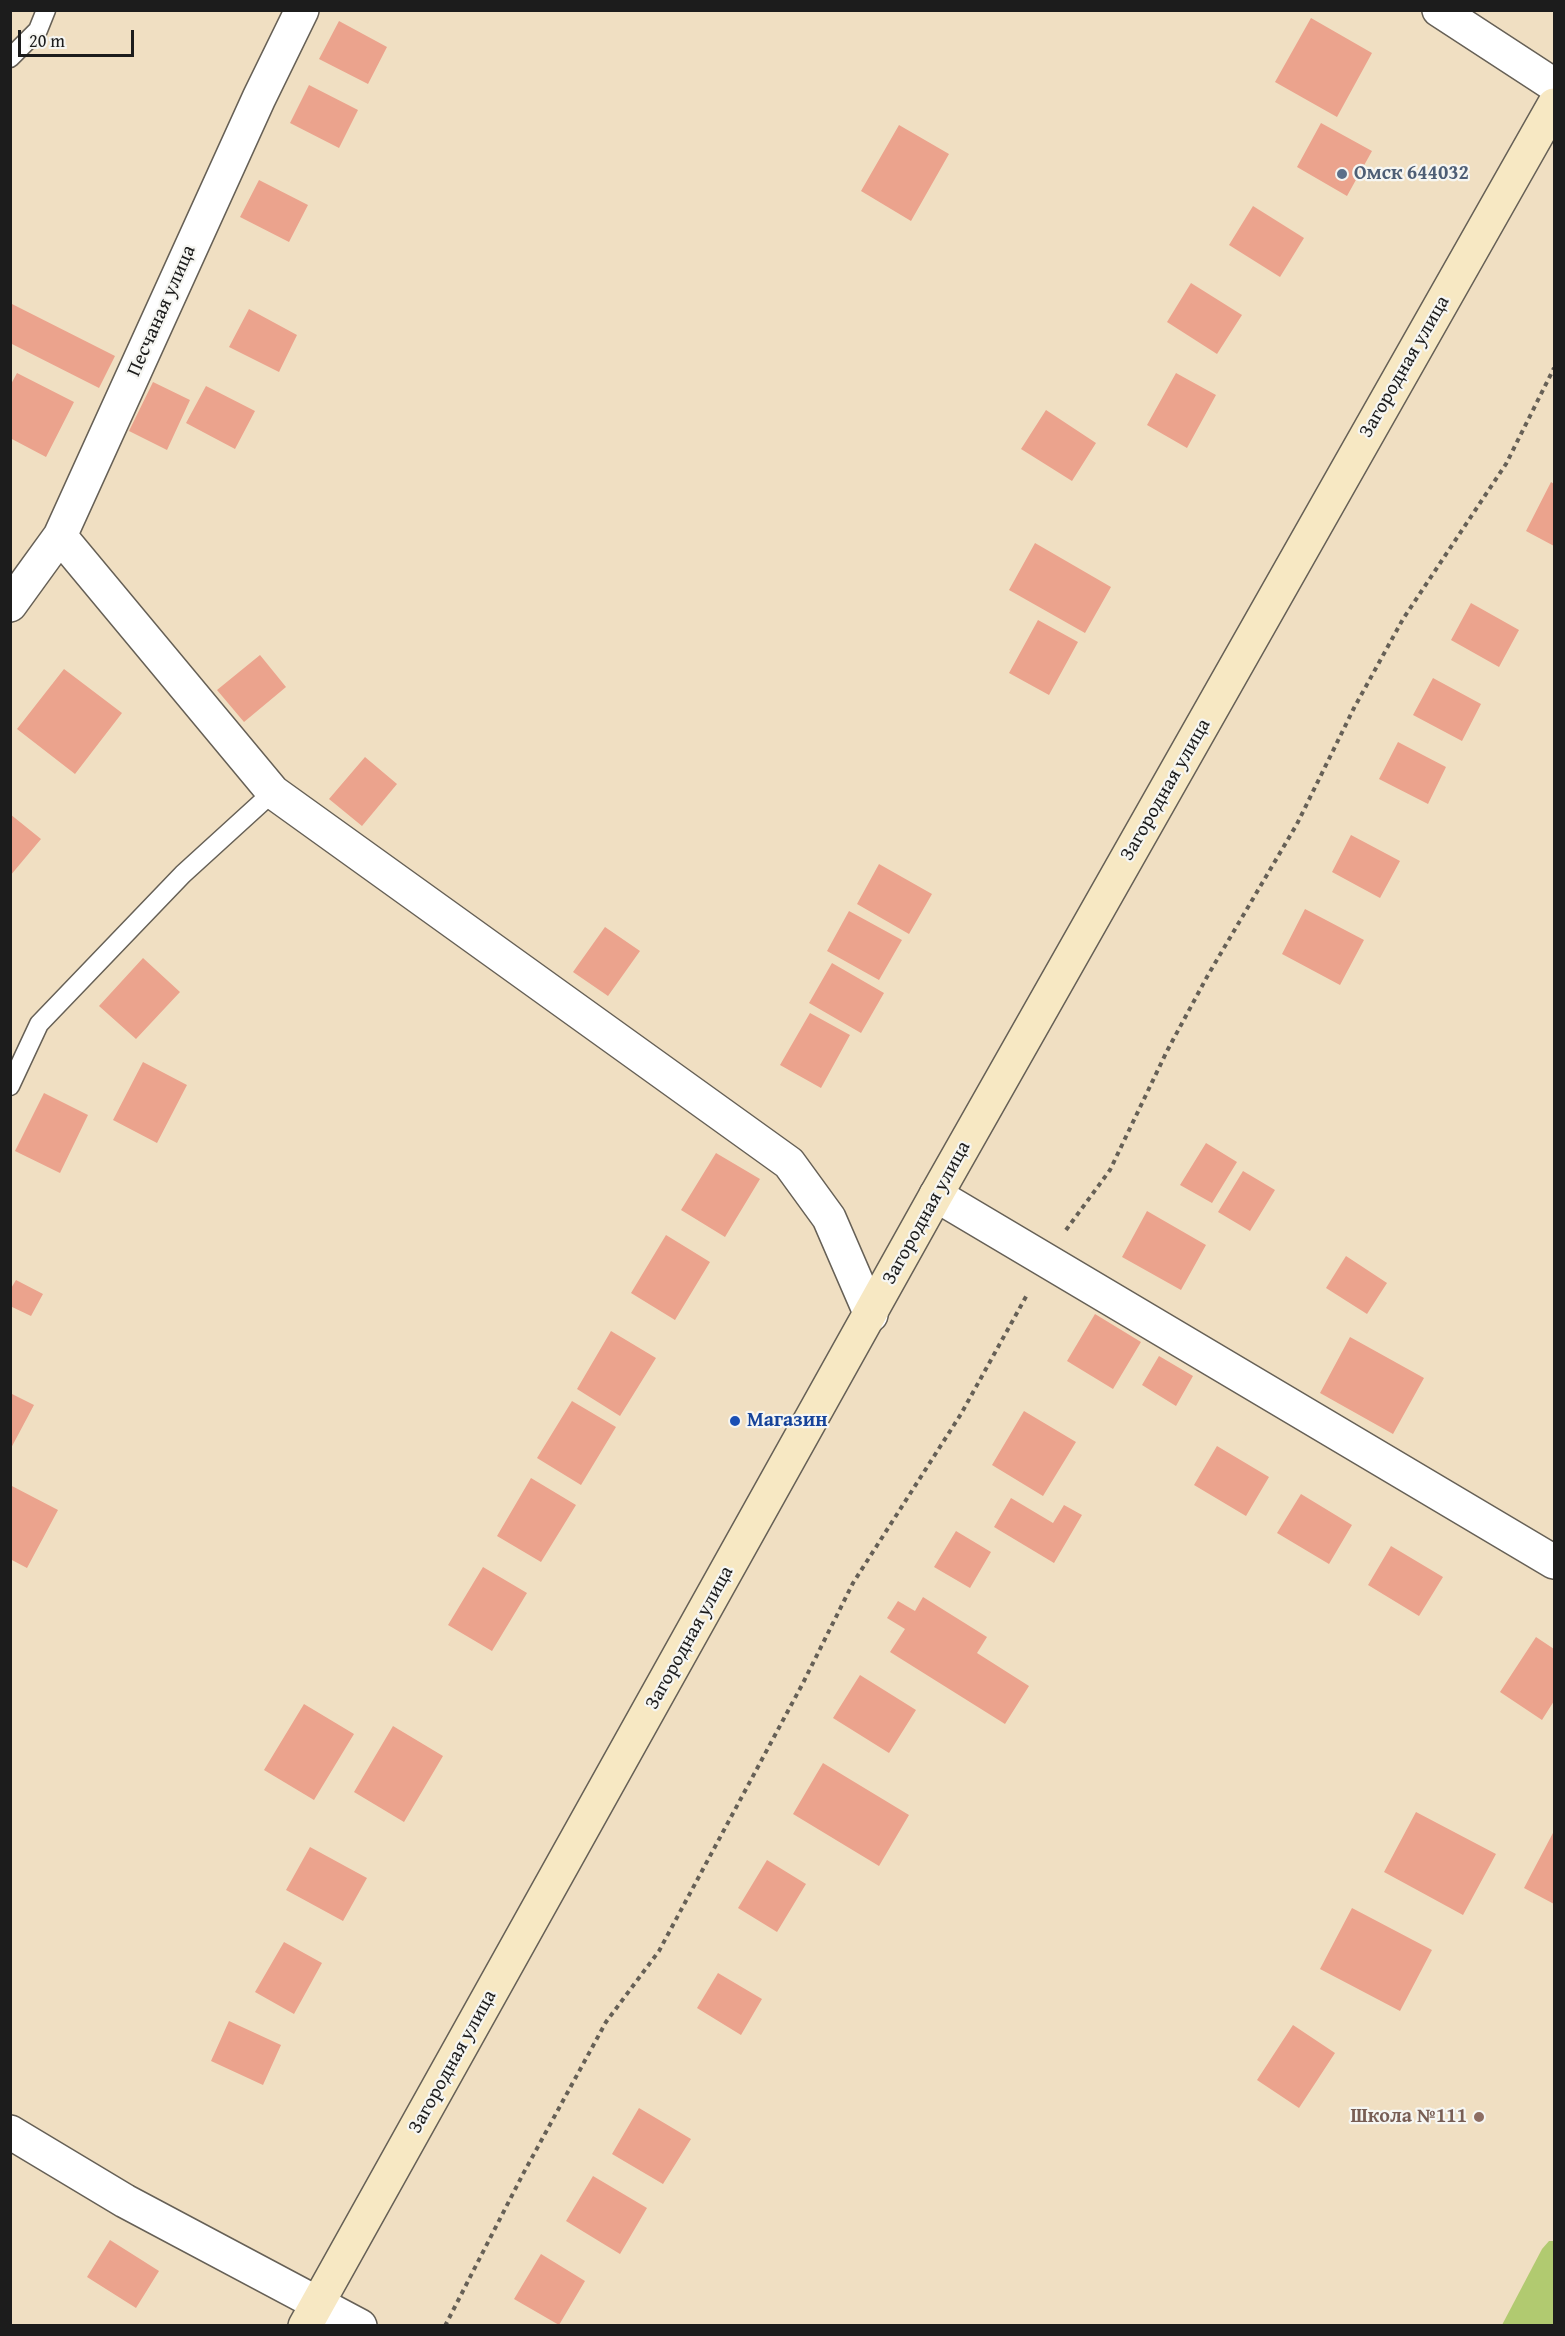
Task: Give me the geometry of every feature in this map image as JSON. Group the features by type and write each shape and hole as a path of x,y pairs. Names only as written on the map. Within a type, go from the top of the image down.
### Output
{"street":[{"name":"Песчаная улица","path":"10,605 60,536 259,98 302,10"},
{"path":"1439,10 1554,85"},
{"name":"Загородная улица","path":"311,2314 936,1195 1554,105"},
{"path":"60,536 273,792 789,1163 829,1218 870,1315"},
{"path":"936,1195 1554,1562"},
{"path":"10,2132 311,2314 360,2325"}],"lane":[{"path":"10,58 38,30 46,10"},
{"path":"10,1086 39,1024 183,874 273,792"}],"path":[{"path":"445,2325 523,2174 606,2022 659,1951 803,1683 853,1583 961,1414 1046,1260 1110,1170 1177,1032 1297,824 1354,708 1398,629 1506,464 1554,368"}],"green space":[{"path":"1549,2241 1554,2241 1554,2325 1502,2325 1542,2249"}],"building":[{"path":"1311,18 1372,53 1337,117 1275,82"},
{"path":"339,21 387,47 368,84 319,59"},
{"path":"309,85 358,110 339,148 290,123"},
{"path":"1321,123 1372,151 1347,196 1297,167"},
{"path":"899,125 949,154 911,221 861,191"},
{"path":"259,180 308,205 289,242 240,217"},
{"path":"1253,206 1304,238 1280,277 1229,245"},
{"path":"1191,283 1242,315 1217,354 1167,322"},
{"path":"10,303 115,356 99,388 10,343"},
{"path":"249,309 297,335 279,372 229,347"},
{"path":"17,373 74,402 46,457 10,438 10,386"},
{"path":"1176,373 1216,395 1187,448 1147,425"},
{"path":"153,382 190,400 167,450 129,431"},
{"path":"206,386 255,411 235,449 186,423"},
{"path":"1046,410 1096,443 1072,481 1021,449"},
{"path":"1551,482 1554,484 1554,546 1526,531"},
{"path":"1035,543 1111,587 1085,633 1009,590"},
{"path":"1471,603 1519,630 1499,667 1451,640"},
{"path":"1038,620 1078,642 1049,695 1009,673"},
{"path":"260,655 286,687 244,722 217,690"},
{"path":"64,669 122,713 75,774 17,729"},
{"path":"1433,678 1481,704 1462,741 1413,715"},
{"path":"1398,742 1446,767 1428,804 1379,779"},
{"path":"365,757 397,784 362,826 329,799"},
{"path":"10,814 41,839 10,876"},
{"path":"1351,835 1400,861 1380,898 1332,872"},
{"path":"879,864 932,894 909,934 857,904"},
{"path":"1305,909 1364,940 1340,985 1282,954"},
{"path":"849,911 902,940 879,980 827,951"},
{"path":"605,927 640,951 608,996 573,972"},
{"path":"143,958 180,992 136,1039 99,1006"},
{"path":"832,963 884,993 861,1033 809,1003"},
{"path":"810,1013 850,1035 821,1088 780,1065"},
{"path":"143,1062 187,1085 157,1143 113,1120"},
{"path":"44,1093 88,1115 60,1173 15,1151"},
{"path":"1206,1143 1237,1162 1212,1203 1180,1185"},
{"path":"716,1153 760,1179 725,1237 681,1210"},
{"path":"1243,1171 1275,1190 1250,1231 1218,1212"},
{"path":"1147,1211 1206,1245 1181,1290 1122,1257"},
{"path":"666,1235 710,1262 675,1320 631,1293"},
{"path":"1346,1256 1387,1283 1367,1314 1326,1288"},
{"path":"16,1280 43,1294 31,1316 10,1306 10,1290"},
{"path":"1095,1314 1141,1342 1113,1389 1067,1361"},
{"path":"611,1331 656,1358 620,1416 577,1389"},
{"path":"1350,1337 1424,1378 1393,1434 1320,1393"},
{"path":"1159,1356 1193,1376 1176,1406 1142,1385"},
{"path":"10,1393 34,1405 10,1450"},
{"path":"572,1401 616,1427 581,1485 537,1458"},
{"path":"1024,1411 1076,1442 1043,1496 992,1465"},
{"path":"1217,1446 1269,1477 1246,1516 1194,1485"},
{"path":"531,1478 576,1505 541,1562 497,1536"},
{"path":"10,1485 58,1510 27,1568 10,1559"},
{"path":"1301,1494 1352,1525 1329,1564 1277,1533"},
{"path":"1011,1498 1053,1523 1064,1505 1082,1515 1054,1563 994,1527"},
{"path":"956,1531 991,1552 970,1588 934,1567"},
{"path":"1391,1546 1443,1577 1419,1616 1368,1585"},
{"path":"483,1567 527,1593 492,1651 448,1625"},
{"path":"923,1597 987,1637 977,1653 1029,1686 1005,1724 890,1652 905,1629 887,1618 898,1601 915,1611"},
{"path":"1536,1637 1554,1649 1554,1701 1542,1720 1500,1692"},
{"path":"860,1675 916,1710 889,1753 833,1718"},
{"path":"304,1704 354,1734 314,1800 264,1770"},
{"path":"393,1726 443,1756 404,1822 354,1792"},
{"path":"823,1763 909,1815 879,1866 793,1814"},
{"path":"1416,1812 1496,1854 1463,1915 1384,1872"},
{"path":"1554,1831 1554,1904 1524,1888"},
{"path":"310,1847 367,1878 343,1921 286,1890"},
{"path":"767,1860 806,1884 777,1932 738,1908"},
{"path":"1352,1908 1432,1950 1400,2011 1320,1969"},
{"path":"284,1942 322,1963 294,2014 255,1992"},
{"path":"718,1973 762,1999 741,2035 697,2008"},
{"path":"229,2021 281,2045 263,2085 211,2061"},
{"path":"1293,2025 1335,2053 1299,2108 1257,2080"},
{"path":"639,2108 691,2139 663,2184 612,2154"},
{"path":"593,2176 647,2208 620,2254 566,2221"},
{"path":"110,2240 159,2271 136,2308 87,2277"},
{"path":"541,2254 585,2281 559,2325 514,2299"}],"place":[{"name":"Омск 644032","path":"1342,174"},
{"name":"Магазин","path":"735,1421"},
{"name":"Школа №111","path":"1479,2117"}]}
